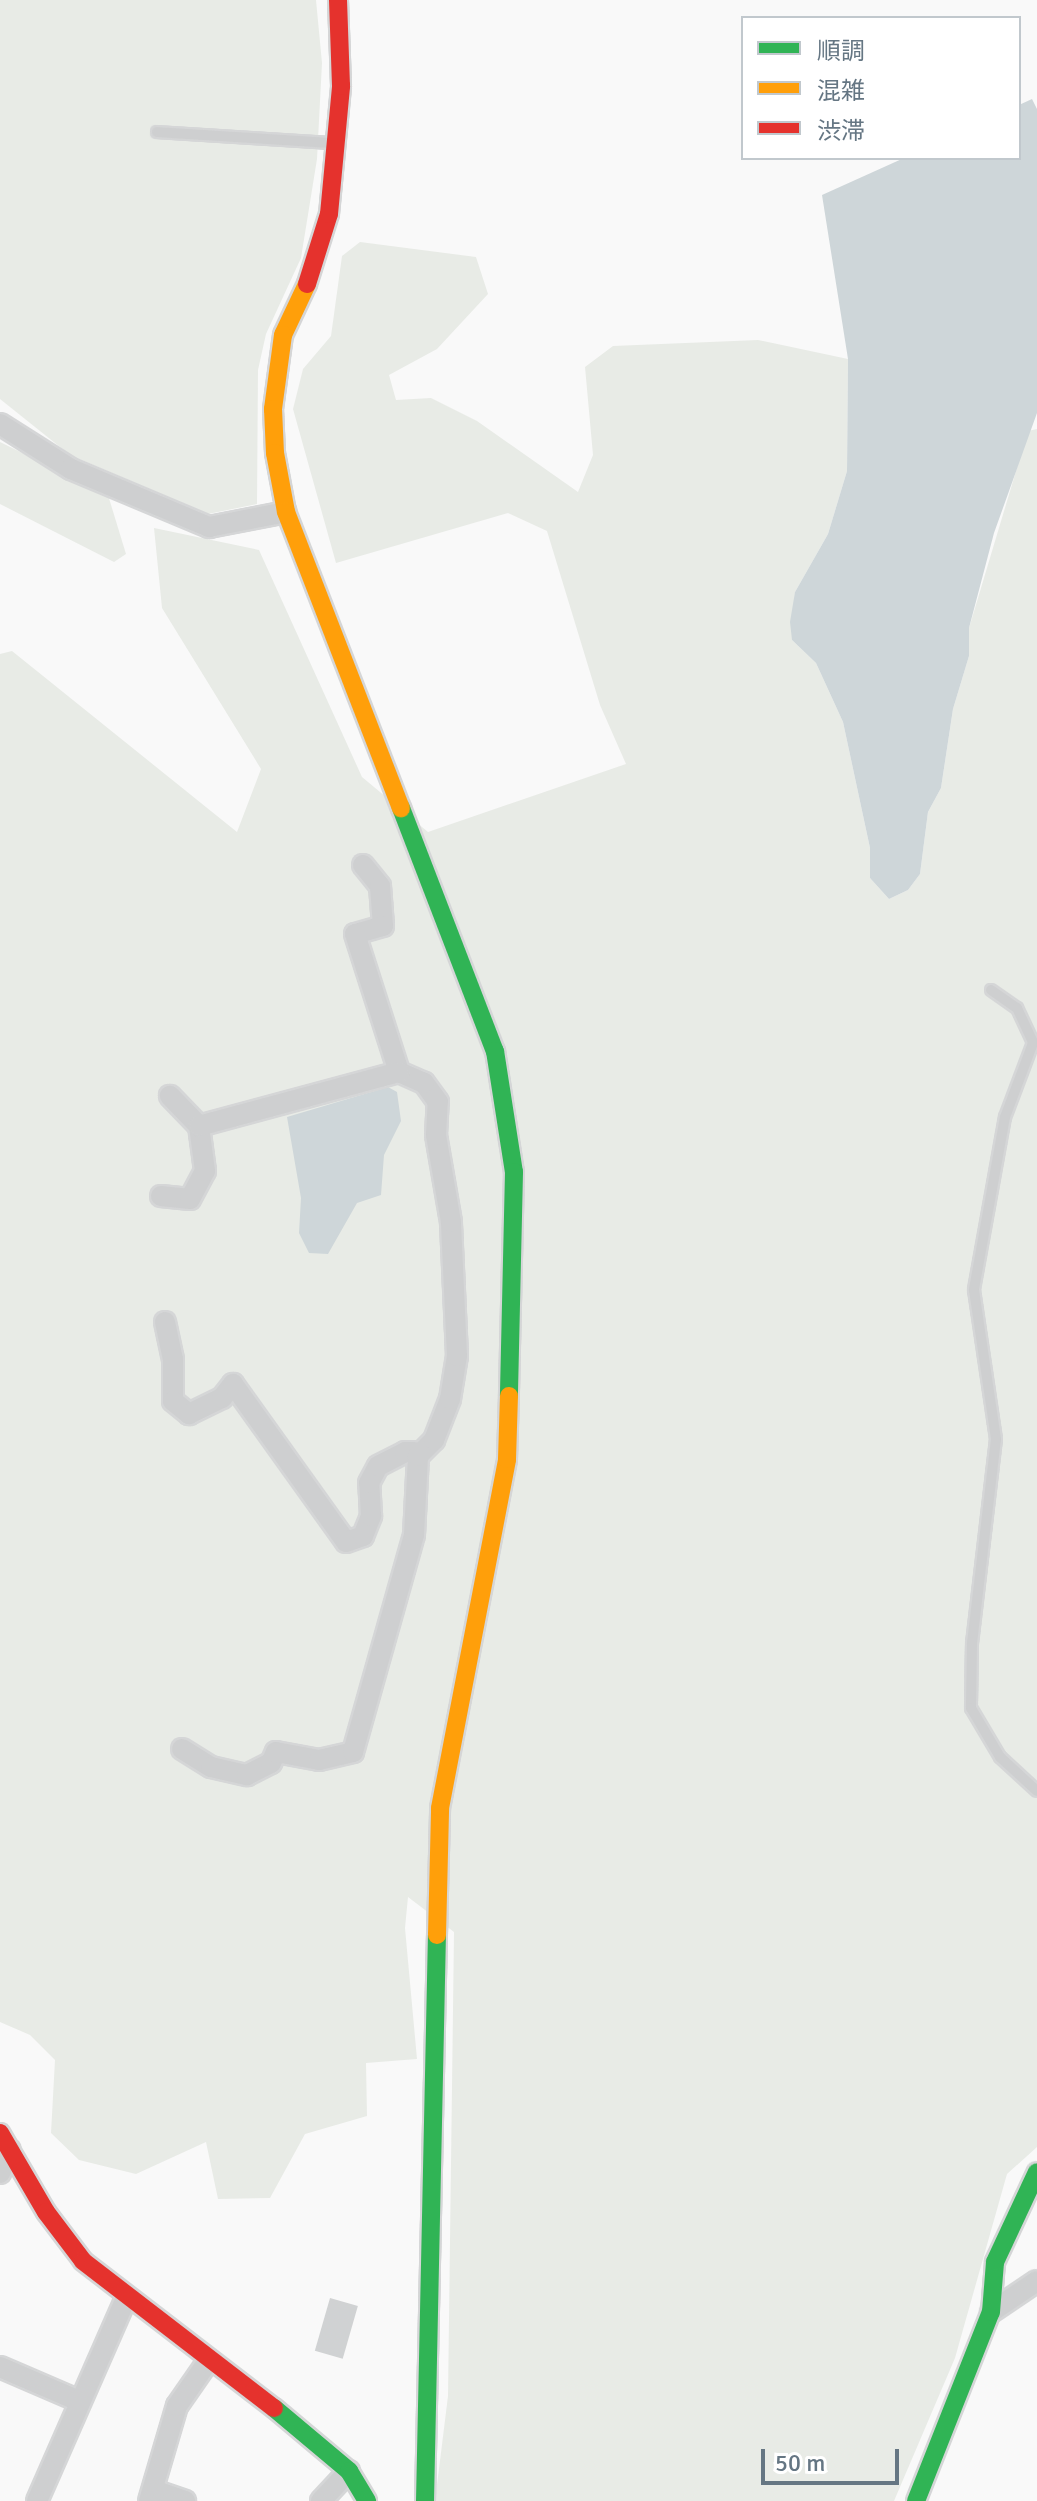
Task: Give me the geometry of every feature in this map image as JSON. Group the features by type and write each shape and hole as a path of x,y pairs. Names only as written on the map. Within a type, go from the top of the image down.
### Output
{"street":[{"path":"338,0 341,86 336,143 318,262 283,335 276,376 275,453 286,512 478,998 503,1090 514,1172 507,1459 440,1808 425,2501"},
{"path":"0,424 71,469 209,527 286,512"},
{"path":"363,865 380,886 383,926 355,934 399,1072"},
{"path":"182,1749 211,1767 247,1775 271,1763 276,1752 319,1760 353,1752 414,1535 418,1456 434,1440 450,1399 457,1356 451,1222 436,1135 438,1102 424,1083 399,1072 199,1126"},
{"path":"161,1196 190,1199 205,1171 199,1126 170,1096"},
{"path":"165,1322 173,1359 173,1401 189,1414 222,1398 233,1384 346,1542 363,1536 371,1516 369,1483 378,1466 405,1452 414,1452"},
{"path":"0,2173 5,2142"},
{"path":"5,2142 62,2235 126,2298 310,2435 349,2471 367,2501"},
{"path":"916,2501 991,2312 995,2262 1037,2172"},
{"path":"991,2312 1037,2281"},
{"path":"37,2501 126,2298"},
{"path":"185,2501 151,2496 177,2406 209,2360"},
{"path":"0,2367 79,2401"},
{"path":"321,2501 349,2471"}],"lane":[{"path":"157,132 336,143"},
{"path":"991,990 1017,1008 1033,1043 1005,1117 974,1290 996,1439 972,1642 971,1708 1000,1757 1037,1791"}],"shaded area":[{"path":"0,0 316,0 322,63 317,159 301,258 266,334 258,370 257,504 208,514 70,455 0,399"},
{"path":"1032,99 1037,109 1037,413 994,533 969,628 969,656 953,709 941,788 928,812 920,874 908,890 889,899 870,878 870,848 843,722 816,663 792,640 790,622 795,592 828,534 847,471 848,359 822,195 900,160 1021,160 1021,104"},
{"path":"360,242 476,257 488,294 437,349 389,375 396,400 431,398 477,421 578,492 593,455 585,367 613,346 758,340 848,359 847,471 828,534 795,592 792,640 816,663 843,722 870,848 870,878 889,899 908,890 920,874 928,812 941,788 953,709 969,656 969,628 1028,431 1037,429 1037,2147 1007,2174 955,2358 894,2501 435,2501 448,2396 454,1932 408,1897 405,1928 417,2059 366,2063 367,2116 305,2134 270,2198 218,2199 206,2142 136,2174 79,2160 51,2133 55,2060 30,2035 0,2022 0,654 12,651 237,832 261,769 162,608 154,528 259,550 362,777 428,832 626,764 600,705 547,531 508,513 336,563 293,409 303,369 331,336 342,256"},
{"path":"0,442 108,495 126,554 114,562 0,504"},
{"path":"388,1087 397,1092 401,1121 384,1155 381,1195 357,1203 328,1254 309,1253 299,1233 301,1198 287,1117"}],"building":[{"path":"330,2298 358,2306 343,2359 315,2351"}],"traffic: fast":[{"path":"401,808 495,1051 514,1172 509,1396"},
{"path":"425,2501 437,1935"},
{"path":"916,2501 991,2312 995,2262 1037,2172"},
{"path":"274,2408 349,2471 367,2501"}],"traffic: slow":[{"path":"307,284 283,335 273,409 275,453 286,512 401,808"},
{"path":"437,1935 440,1808 507,1459 509,1396"}],"traffic: jam":[{"path":"307,284 329,214 341,86 338,0"},
{"path":"0,2133 46,2212 83,2261 274,2408"}]}
